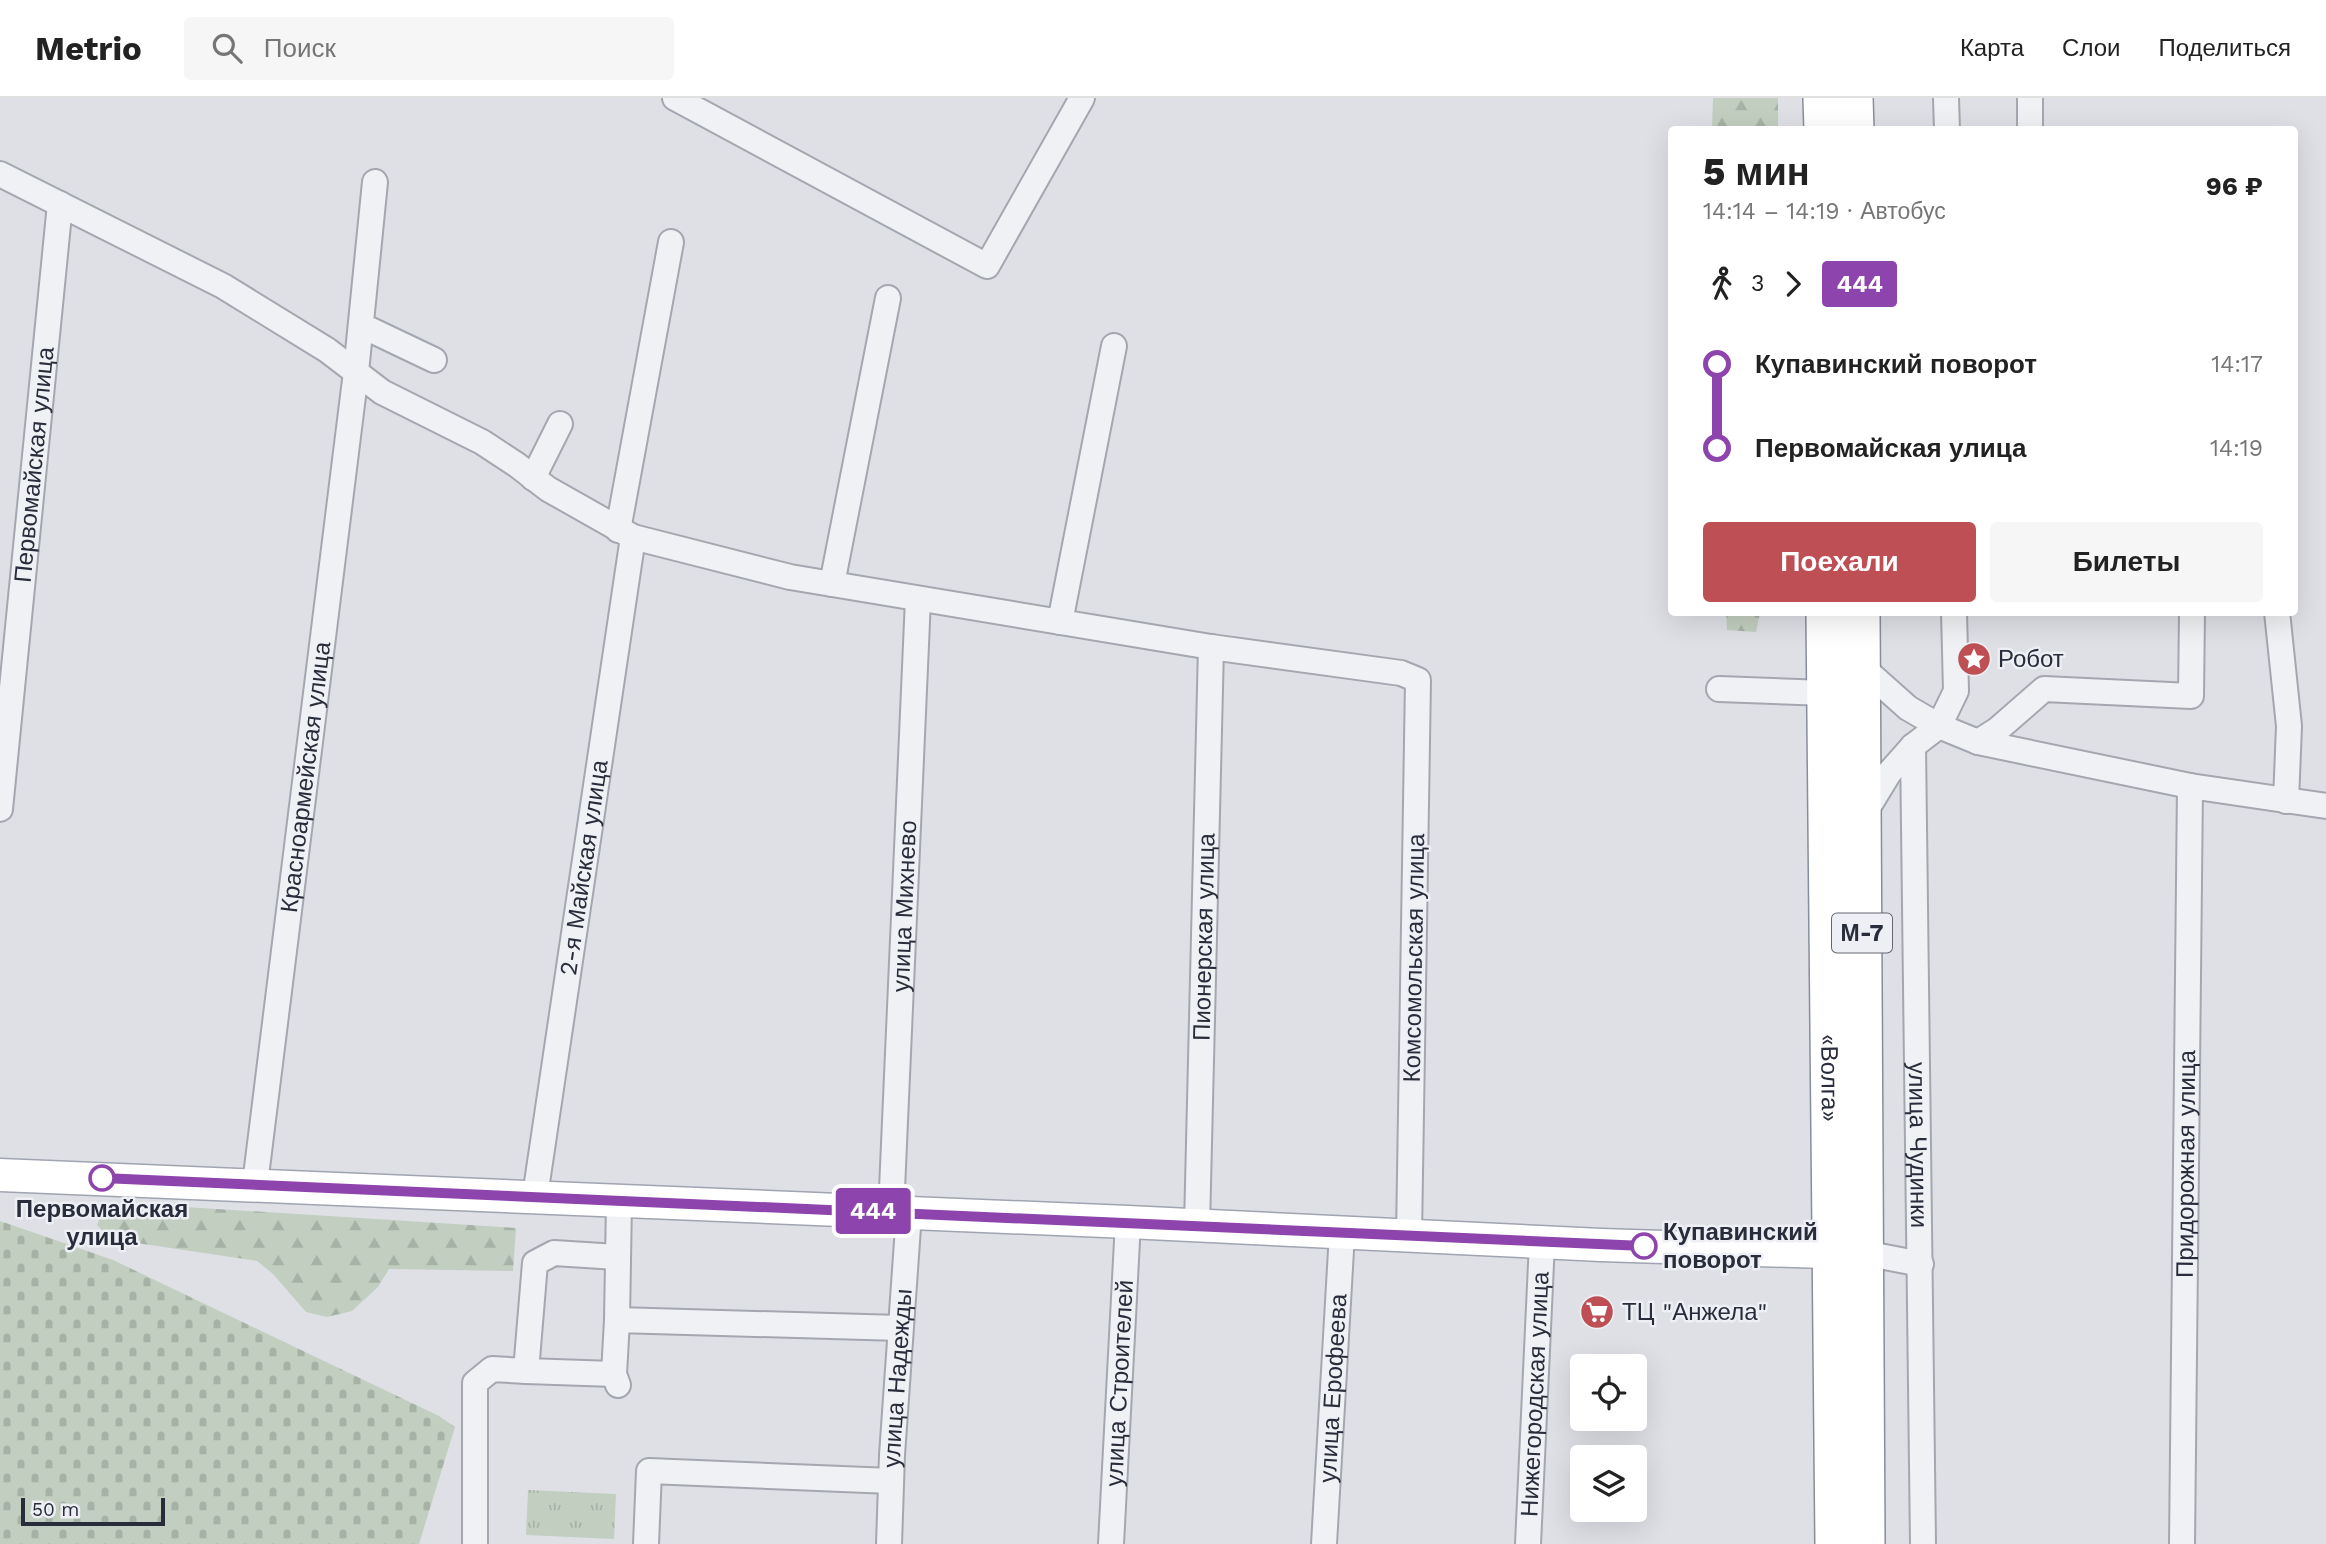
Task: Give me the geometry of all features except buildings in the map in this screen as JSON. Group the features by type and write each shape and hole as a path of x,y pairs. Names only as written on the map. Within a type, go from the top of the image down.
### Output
{"highway":[{"path":"1822,98 1823,126"},
{"path":"1854,98 1855,126"},
{"name":"«Волга»","path":"1825,616 1848,1253 1866,1544"},
{"name":"«Волга»","path":"1834,1544 1848,1253 1861,817 1861,616"}],"main road":[{"path":"0,1175 1848,1253"}],"street":[{"path":"675,98 987,266 1082,98"},
{"path":"1947,98 1947,126"},
{"path":"2030,98 2030,126"},
{"path":"0,174 223,286 327,350 382,392 482,442 548,489 626,533 789,577 1211,647"},
{"name":"Красноармейская улица","path":"255,1184 356,372 375,182"},
{"name":"Первомайская улица","path":"0,808 60,204"},
{"name":"2-я Майская улица","path":"535,1196 626,533 671,242"},
{"path":"832,584 888,298"},
{"path":"361,327 434,360"},
{"path":"1060,622 1114,346"},
{"path":"533,478 560,424"},
{"name":"улица Михнево","path":"900,1212 918,599"},
{"path":"1861,817 1889,773 1913,746 1939,726 1956,691 1954,616"},
{"path":"1978,742 1997,730 2045,689 2191,696 2192,616"},
{"path":"2277,616 2289,726 2286,801"},
{"name":"Комсомольская улица","path":"1211,647 1401,673 1418,680 1409,1236"},
{"name":"Пионерская улица","path":"1197,1226 1211,647"},
{"path":"1862,667 1898,701 1939,726 1978,742 2190,786 2326,806"},
{"path":"1719,689 1826,693"},
{"name":"улица Чудинки","path":"1913,746 1923,1544"},
{"name":"Придорожная улица","path":"2182,1544 2190,786"},
{"path":"475,1544 475,1383 492,1369 616,1380 619,1202"},
{"name":"улица Надежды","path":"889,1544 900,1328 900,1212"},
{"name":"улица Строителей","path":"1111,1544 1129,1222"},
{"name":"улица Ерофеева","path":"1324,1544 1342,1233"},
{"name":"Нижегородская улица","path":"1528,1544 1542,1242"},
{"path":"526,1371 535,1262 554,1253 617,1257"},
{"path":"1848,1253 1921,1264"},
{"path":"617,1320 900,1328"},
{"path":"646,1544 649,1471 891,1481"}],"green space":[{"path":"1713,98 1778,98 1778,126 1712,126"},
{"path":"1726,616 1759,616 1756,632 1727,630"},
{"path":"123,1203 516,1228 513,1271 389,1269 378,1287 352,1311 327,1317 306,1312 273,1274 257,1261 110,1239 97,1225 104,1207"},
{"path":"0,1221 113,1260 439,1416 455,1427 419,1544 0,1544"},
{"path":"528,1490 616,1494 614,1539 526,1535"}],"bus line":[{"name":"444","path":"102,1178 1644,1246"}],"place":[{"name":"Робот","path":"1974,659"},
{"name":"Первомайская улица","path":"102,1178"},
{"name":"Купавинский поворот","path":"1644,1246"},
{"name":"ТЦ \"Анжела\"","path":"1597,1312"}]}
